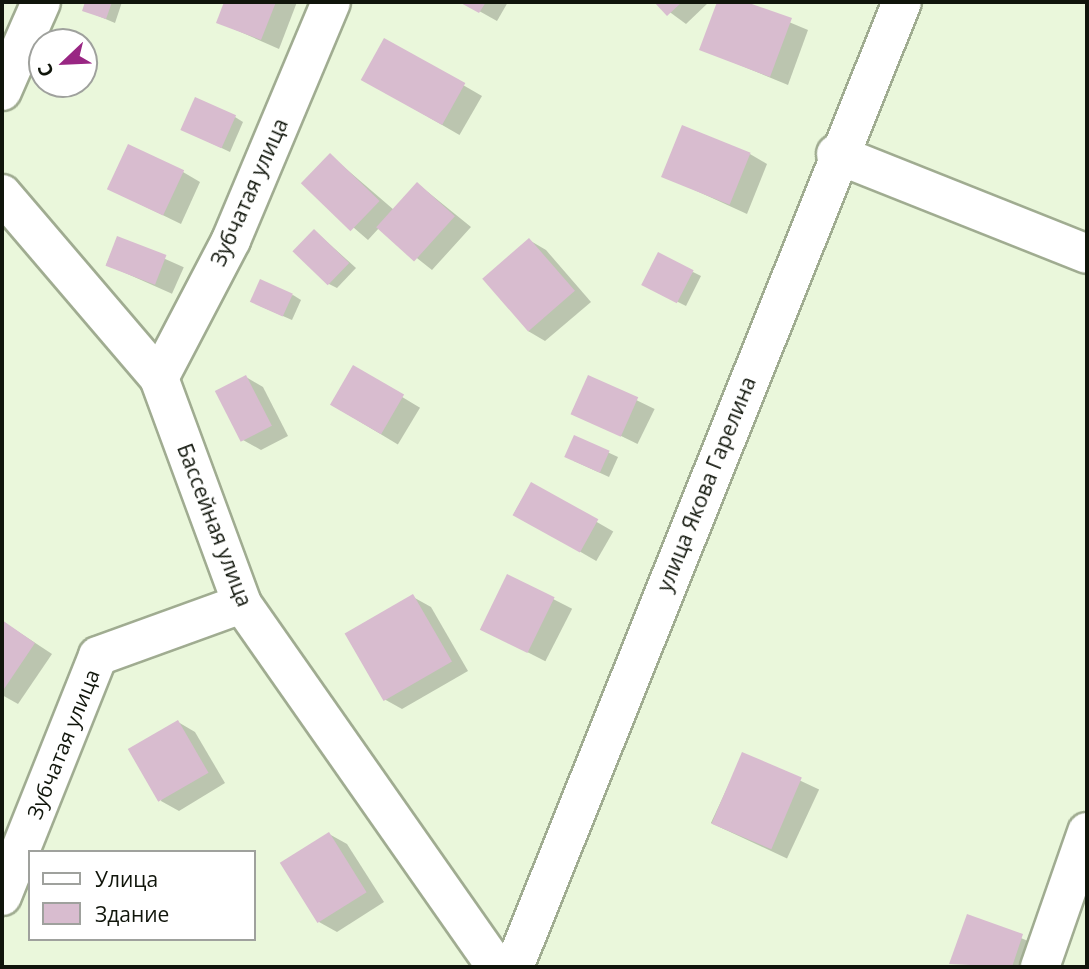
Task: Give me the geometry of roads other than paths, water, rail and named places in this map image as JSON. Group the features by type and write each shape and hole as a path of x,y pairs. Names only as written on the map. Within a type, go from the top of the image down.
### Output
{"street":[{"path":"2,91 41,2"},
{"name":"Зубчатая улица","path":"159,378 231,240 331,2"},
{"name":"улица Якова Гарелина","path":"514,967 836,154 902,2"},
{"path":"836,154 1087,254"},
{"name":"Бассейная улица","path":"2,194 159,378 242,604 496,967"},
{"name":"Зубчатая улица","path":"2,896 98,656 242,604"},
{"path":"1040,967 1087,832"}]}
